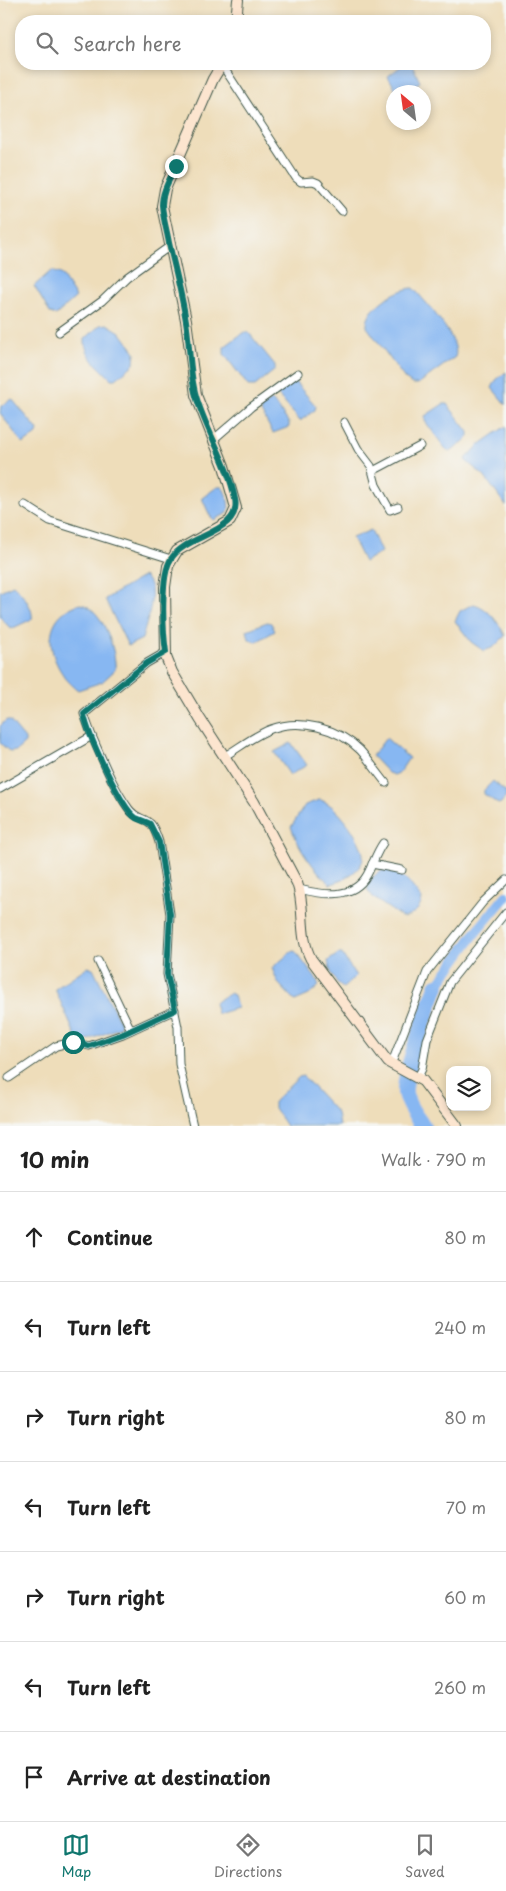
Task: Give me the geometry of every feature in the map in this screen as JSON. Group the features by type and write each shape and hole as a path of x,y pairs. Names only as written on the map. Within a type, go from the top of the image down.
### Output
{"street":[{"path":"237,15 238,0"},
{"path":"218,70 165,189 162,206 186,320 196,395 235,498 234,517 177,551 171,558 165,580 166,652 172,672 258,810 300,889 304,940 308,953 393,1066 426,1083 457,1126"},
{"path":"226,70 296,178 301,182 313,180 318,183 342,211"},
{"path":"59,332 102,301 127,277 170,246"},
{"path":"214,439 250,407 298,373"},
{"path":"344,422 358,449 373,471 376,485 390,510 398,507"},
{"path":"373,471 420,446"},
{"path":"25,505 50,520 171,558"},
{"path":"166,652 147,663 84,714 111,780 124,802 137,818 150,824 159,842 170,914 167,974 178,1027 179,1064 193,1126"},
{"path":"225,756 269,730 294,724 311,724 333,732 358,748 386,783"},
{"path":"0,789 92,736"},
{"path":"300,889 320,894 345,892 358,885 366,876 374,855 383,843"},
{"path":"372,864 402,870"},
{"path":"393,1066 427,972 484,902 506,880"},
{"path":"416,1078 422,1069 427,1040 450,982 506,912"},
{"path":"98,961 131,1030"},
{"path":"9,1078 56,1046 73,1042 89,1046 175,1010"}],"water":[{"path":"396,70 415,70 420,82 415,85 393,85 388,76"},
{"path":"51,271 61,274 76,297 56,315 50,313 34,286"},
{"path":"413,288 441,321 456,350 455,357 418,384 412,384 405,379 367,327 371,313 383,301 398,292"},
{"path":"107,324 120,332 135,352 134,364 116,379 111,379 98,366 90,356 85,345 85,339 100,325"},
{"path":"244,332 249,333 275,365 275,370 255,386 248,386 224,354 224,347"},
{"path":"506,372 506,405 492,388 496,380"},
{"path":"292,382 295,382 316,406 315,410 300,421 278,395 279,392"},
{"path":"12,399 38,430 37,434 23,444 0,413 1,406"},
{"path":"270,401 273,401 289,423 289,427 273,433 260,410"},
{"path":"443,404 447,404 469,432 469,437 452,451 447,451 425,421 425,416"},
{"path":"506,426 506,506 484,476 465,460 479,445"},
{"path":"217,487 222,487 225,492 229,510 228,513 214,520 210,516 202,498"},
{"path":"371,530 381,552 364,562 352,538"},
{"path":"144,576 149,582 151,589 149,615 142,639 128,646 105,599"},
{"path":"13,585 20,591 29,605 32,619 11,629 0,617 0,591"},
{"path":"80,604 95,612 101,621 111,641 115,670 102,682 78,690 60,670 51,644 52,631 57,620 66,611"},
{"path":"473,604 483,608 492,616 505,636 494,647 484,651 471,642 455,621 460,611"},
{"path":"267,622 271,623 275,631 256,642 249,639 247,630"},
{"path":"6,720 10,721 25,739 25,743 16,751 10,752 0,743 0,726"},
{"path":"386,738 409,758 399,773 394,775 388,773 372,756"},
{"path":"291,743 307,765 290,775 274,752"},
{"path":"493,781 506,792 506,797 498,804 484,794 484,790"},
{"path":"319,800 333,807 348,824 360,843 363,852 362,862 353,873 342,880 330,884 307,858 291,827 305,805"},
{"path":"386,869 390,869 408,881 422,899 418,909 413,914 403,918 375,899 368,891 369,883 374,876"},
{"path":"295,951 317,980 319,986 309,995 295,1001 278,983 272,968 291,952"},
{"path":"338,954 342,954 356,976 343,988 333,976 328,961"},
{"path":"87,967 93,968 121,1024 119,1028 83,1042 76,1037 55,989"},
{"path":"230,993 234,995 237,1008 217,1014 214,1003"},
{"path":"303,1076 337,1113 339,1126 286,1126 274,1108 274,1101 299,1077"}],"waterway":[{"path":"437,986 476,932 506,896"},
{"path":"423,1126 408,1102 405,1093 405,1083 417,1040 437,986"}],"route":[{"path":"73,1042 89,1046 114,1035 123,1034 175,1010 167,974 170,914 159,842 150,824 137,818 131,812 113,785 84,714 147,663 166,652 165,587 166,573 171,558 177,551 230,521 234,517 236,508 235,498 224,466 196,395 186,320 162,206 165,189 176,166"}]}
